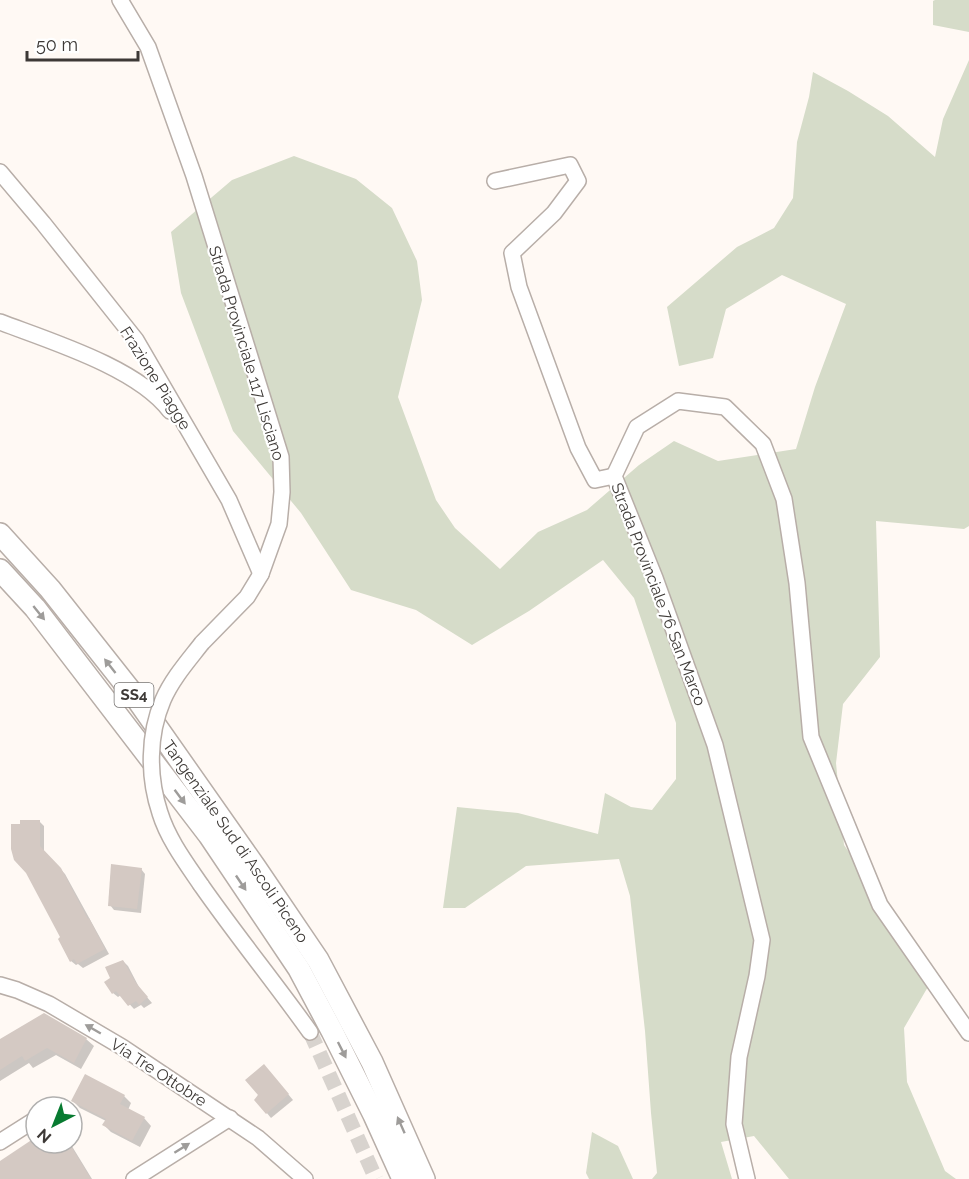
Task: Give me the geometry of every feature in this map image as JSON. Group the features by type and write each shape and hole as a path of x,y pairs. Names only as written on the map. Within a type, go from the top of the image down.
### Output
{"highway":[{"name":"Tangenziale Sud di Ascoli Piceno","path":"0,534 50,589 137,699 318,960 372,1062 424,1179"},
{"name":"Tangenziale Sud di Ascoli Piceno","path":"0,570 35,608 209,835 299,969 374,1115 403,1179"}],"street":[{"name":"Strada Provinciale 117 Lisciano","path":"120,0 148,47 194,176 281,457 282,492 279,524 261,574 247,597 202,643 178,675 164,700 155,726 151,753 153,783 160,814 175,846 235,934 279,988 310,1032"},
{"path":"495,181 570,165 578,181 554,213 512,253 519,287 578,448 595,480 614,476"},
{"name":"Frazione Piagge","path":"0,172 136,340 229,500 261,574"},
{"path":"0,322 115,368 163,402 198,447"},
{"name":"Strada Provinciale 76 San Marco","path":"747,1179 734,1124 739,1057 757,976 762,940 715,745 656,578 614,476 638,427 678,401 725,407 763,444 784,499 797,583 811,736 880,905 969,1033"},
{"name":"Via Tre Ottobre","path":"0,984 58,1009 122,1047 258,1138 305,1179"},
{"path":"144,1176 230,1118"},
{"path":"0,1142 24,1127"}],"green space":[{"path":"969,0 969,32 933,25 933,1"},
{"path":"969,60 969,526 964,529 876,521 880,657 843,704 836,763 844,845 915,947 936,973 904,1028 907,1082 945,1171 956,1179 789,1179 754,1136 721,1142 732,1179 652,1179 657,1173 645,1031 630,896 619,859 526,866 465,908 443,908 457,807 518,813 598,834 605,793 631,807 652,810 676,779 676,723 634,598 603,560 529,611 472,645 416,610 351,590 301,513 233,431 181,293 171,232 232,180 294,156 356,179 392,208 417,261 422,300 398,397 436,500 455,528 500,569 538,532 587,510 639,465 674,441 718,461 796,449 815,387 846,304 782,275 726,309 713,358 679,366 667,307 737,247 774,228 793,198 797,142 813,72 888,116 935,157 943,119"},
{"path":"592,1132 618,1146 633,1179 589,1179 586,1173"}],"building":[{"path":"20,820 40,820 40,846 61,868 105,949 77,964 74,959 70,962 58,939 60,937 26,873 14,860 11,849 11,824 20,824"},
{"path":"111,864 142,868 137,909 108,906"},
{"path":"123,960 136,983 148,997 139,1005 136,1001 128,1006 116,991 112,994 104,982 110,978 105,967"},
{"path":"44,1013 87,1038 74,1063 47,1048 25,1061 22,1056 0,1070 0,1039"},
{"path":"264,1064 289,1094 266,1114 254,1100 258,1095 245,1080"},
{"path":"85,1074 125,1095 120,1104 145,1117 132,1141 102,1125 106,1119 84,1108 84,1095 74,1095"},
{"path":"24,1145 24,1155 76,1155 91,1179 0,1179 0,1161"}],"tunnel":[{"path":"310,1032 376,1179"}]}
